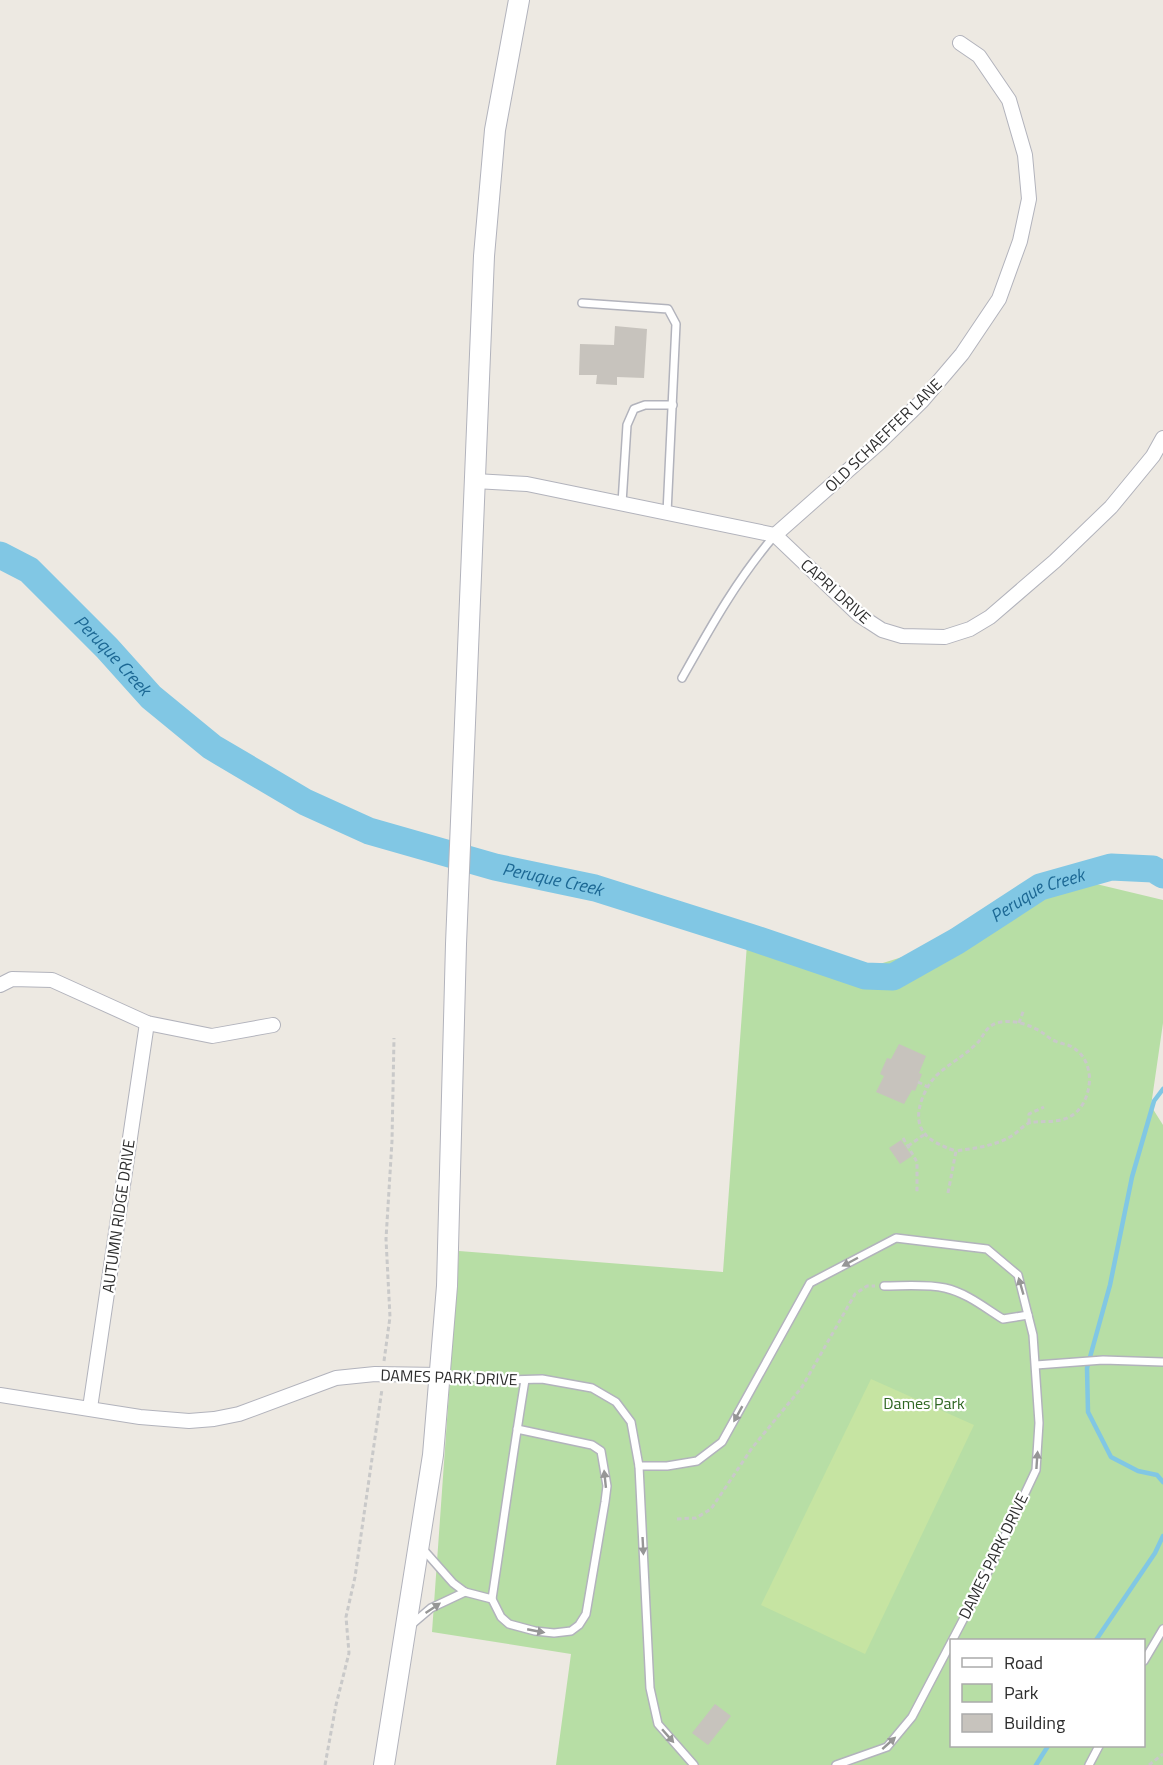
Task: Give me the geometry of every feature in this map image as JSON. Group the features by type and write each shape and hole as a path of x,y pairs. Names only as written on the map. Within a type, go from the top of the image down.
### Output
{"main road":[{"path":"384,1765 433,1455 447,1286 456,944 484,256 494,141 519,0"}],"street":[{"name":"OLD SCHAEFFER LANE","path":"775,536 879,443 922,401 962,354 999,299 1020,241 1029,199 1024,155 1009,100 980,56 960,43"},
{"name":"CAPRI DRIVE","path":"775,536 859,615 882,630 902,636 945,637 970,629 990,617 1055,561 1111,507 1153,456 1163,438"},
{"path":"475,481 527,484 775,536"},
{"path":"1,981 52,980 147,1023 212,1036 273,1025"},
{"name":"AUTUMN RIDGE DRIVE","path":"90,1408 147,1023"},
{"name":"DAMES PARK DRIVE","path":"0,1395 140,1417 189,1421 239,1414 336,1378 382,1374 440,1375"}],"lane":[{"path":"582,303 668,309 676,324 667,513"},
{"path":"622,503 627,424 634,409 645,405 673,405"},
{"name":"OLD SCHAEFFER LANE","path":"682,678 730,593 775,536"},
{"name":"DAMES PARK DRIVE","path":"639,1466 667,1466 698,1461 722,1442 810,1283 896,1238 987,1249 1018,1275 1033,1335 1039,1423 1036,1470 985,1578 953,1639"},
{"path":"884,1286 946,1288 976,1301 1003,1319 1028,1315"},
{"path":"1036,1365 1103,1360 1163,1362"},
{"name":"DAMES PARK DRIVE","path":"440,1375 507,1380 542,1379 592,1388 616,1402 631,1422 639,1466 650,1688 658,1724 694,1765"},
{"path":"517,1429 592,1444 601,1451 607,1486 605,1502 586,1614 579,1625 571,1631 554,1633 509,1624 501,1617 492,1599 517,1429 525,1380"},
{"path":"420,1545 453,1583 465,1592 492,1599"},
{"path":"406,1630 431,1608 465,1592"},
{"path":"1145,1658 1163,1629"},
{"name":"DAMES PARK DRIVE","path":"836,1765 887,1747 912,1717 950,1645"},
{"path":"1089,1765 1098,1747"}],"path":[{"path":"1019,1023 1024,1009"},
{"path":"1010,1021 1042,1032 1054,1041 1074,1048 1086,1060 1091,1078 1086,1101 1072,1116 1052,1123 1029,1123 1012,1136 1002,1140 982,1147 956,1151 940,1146 925,1134 918,1122 919,1108 928,1087 933,1078 976,1045 987,1028 997,1023 1010,1021"},
{"path":"325,1765 336,1705 349,1653 346,1617 355,1577 382,1398 382,1374 390,1317 386,1239 392,1141 394,1038"},
{"path":"918,1082 928,1087"},
{"path":"1029,1123 1029,1114 1044,1107"},
{"path":"908,1146 925,1134"},
{"path":"903,1138 917,1162 917,1192"},
{"path":"948,1194 956,1151"},
{"path":"676,1520 696,1518 711,1509 752,1448 802,1387 855,1294 867,1286 884,1286"},
{"path":"1149,1765 1163,1754"}],"green space":[{"name":"Dames Park","path":"1067,877 1163,900 1163,1023 1151,1106 1163,1125 1163,1765 556,1765 571,1654 432,1632 459,1251 723,1272 747,944 860,970 977,934"},
{"path":"871,1379 974,1425 865,1654 761,1605"}],"building":[{"path":"615,326 647,329 644,378 617,377 617,385 596,384 597,375 579,375 580,344 614,345"},
{"path":"899,1044 926,1056 915,1091 912,1090 904,1104 876,1092 884,1076 880,1074 887,1058 891,1059"},
{"path":"901,1140 912,1156 900,1164 889,1148"},
{"path":"715,1704 731,1716 708,1745 692,1733"}],"waterway":[{"name":"Peruque Creek","path":"0,555 29,570 107,648 151,697 212,747 305,802 369,831 495,867 595,888 865,976 893,977 957,941 1040,887 1111,867 1153,869 1163,875"},
{"path":"1163,1089 1154,1101 1132,1177 1110,1285 1087,1368 1088,1412 1111,1457 1138,1471 1157,1475 1163,1482"},
{"path":"1097,1639 1155,1553 1163,1536"},
{"path":"1036,1765 1047,1747"}]}
